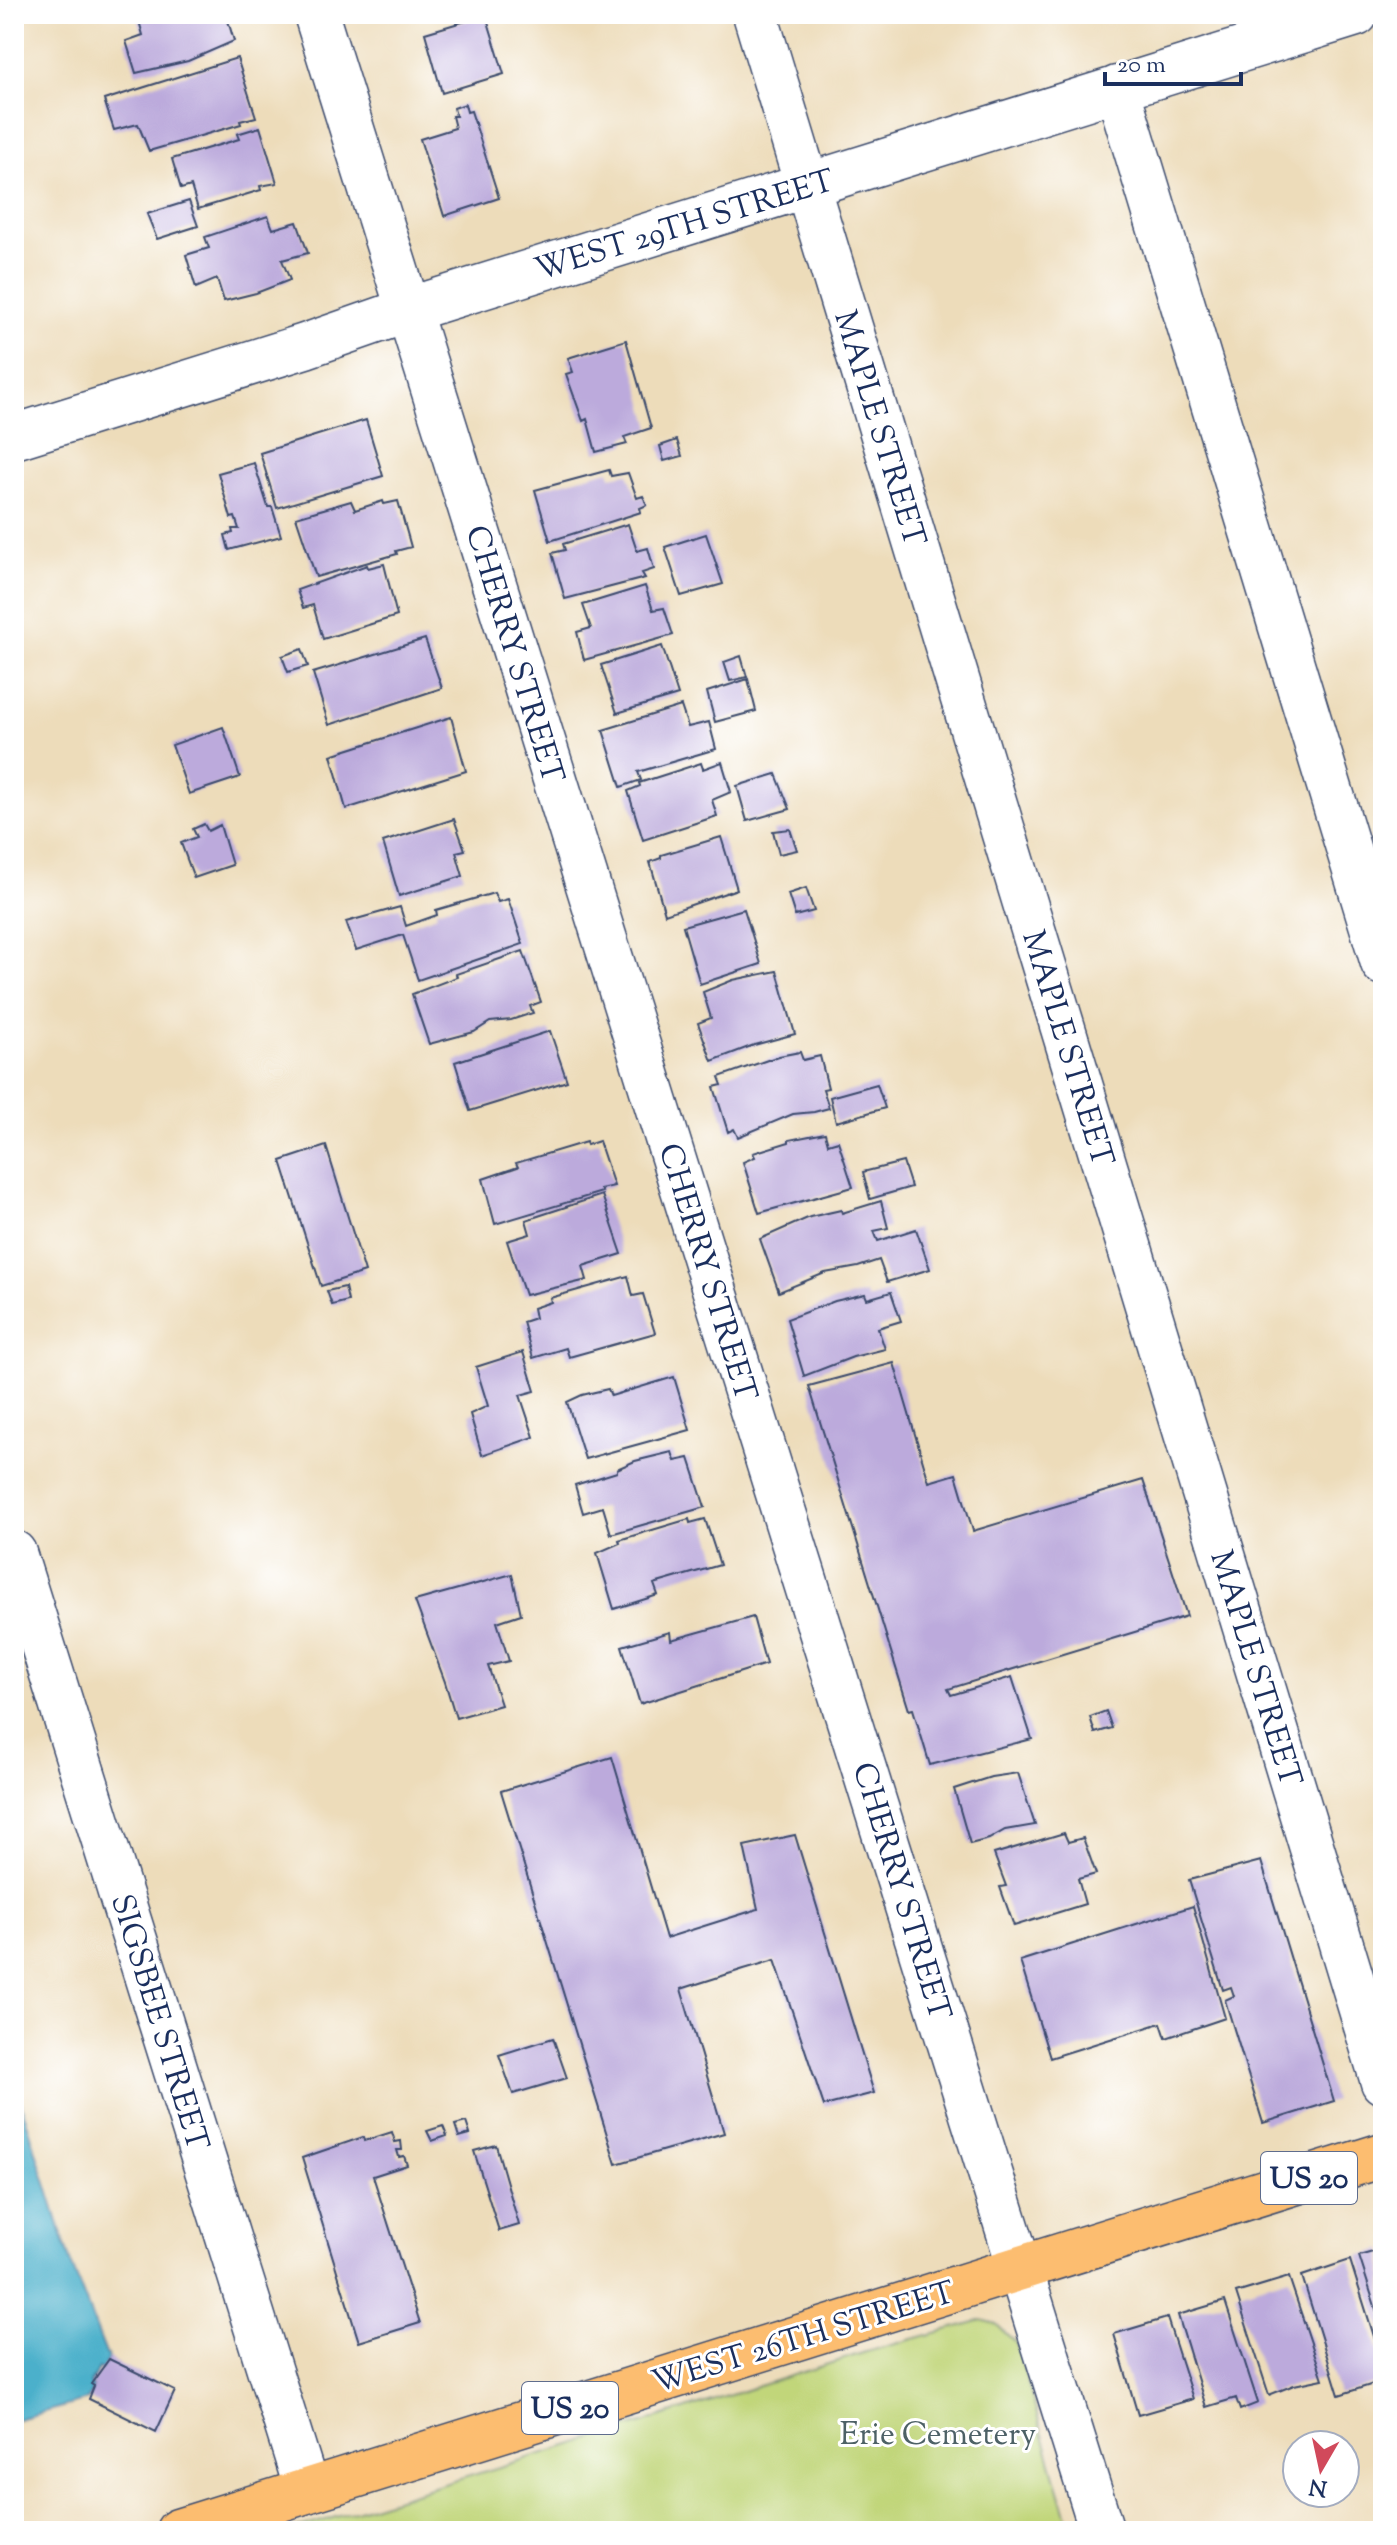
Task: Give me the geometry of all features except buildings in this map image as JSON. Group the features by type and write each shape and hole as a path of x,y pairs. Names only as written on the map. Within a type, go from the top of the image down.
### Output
{"main road":[{"name":"WEST 26TH STREET","path":"178,2531 1383,2155"}],"street":[{"name":"CHERRY STREET","path":"316,14 1102,2531"},
{"name":"MAPLE STREET","path":"755,14 1383,2082"},
{"name":"WEST 29TH STREET","path":"14,437 305,346 408,310 1356,14"},
{"path":"1117,88 1383,963"},
{"name":"SIGSBEE STREET","path":"14,1553 307,2490"}],"green space":[{"name":"Erie Cemetery","path":"982,2320 996,2324 1016,2343 1071,2531 290,2531 866,2352"}],"water":[{"path":"14,2080 70,2261 108,2359 90,2384 93,2387 88,2400 14,2420"}]}
